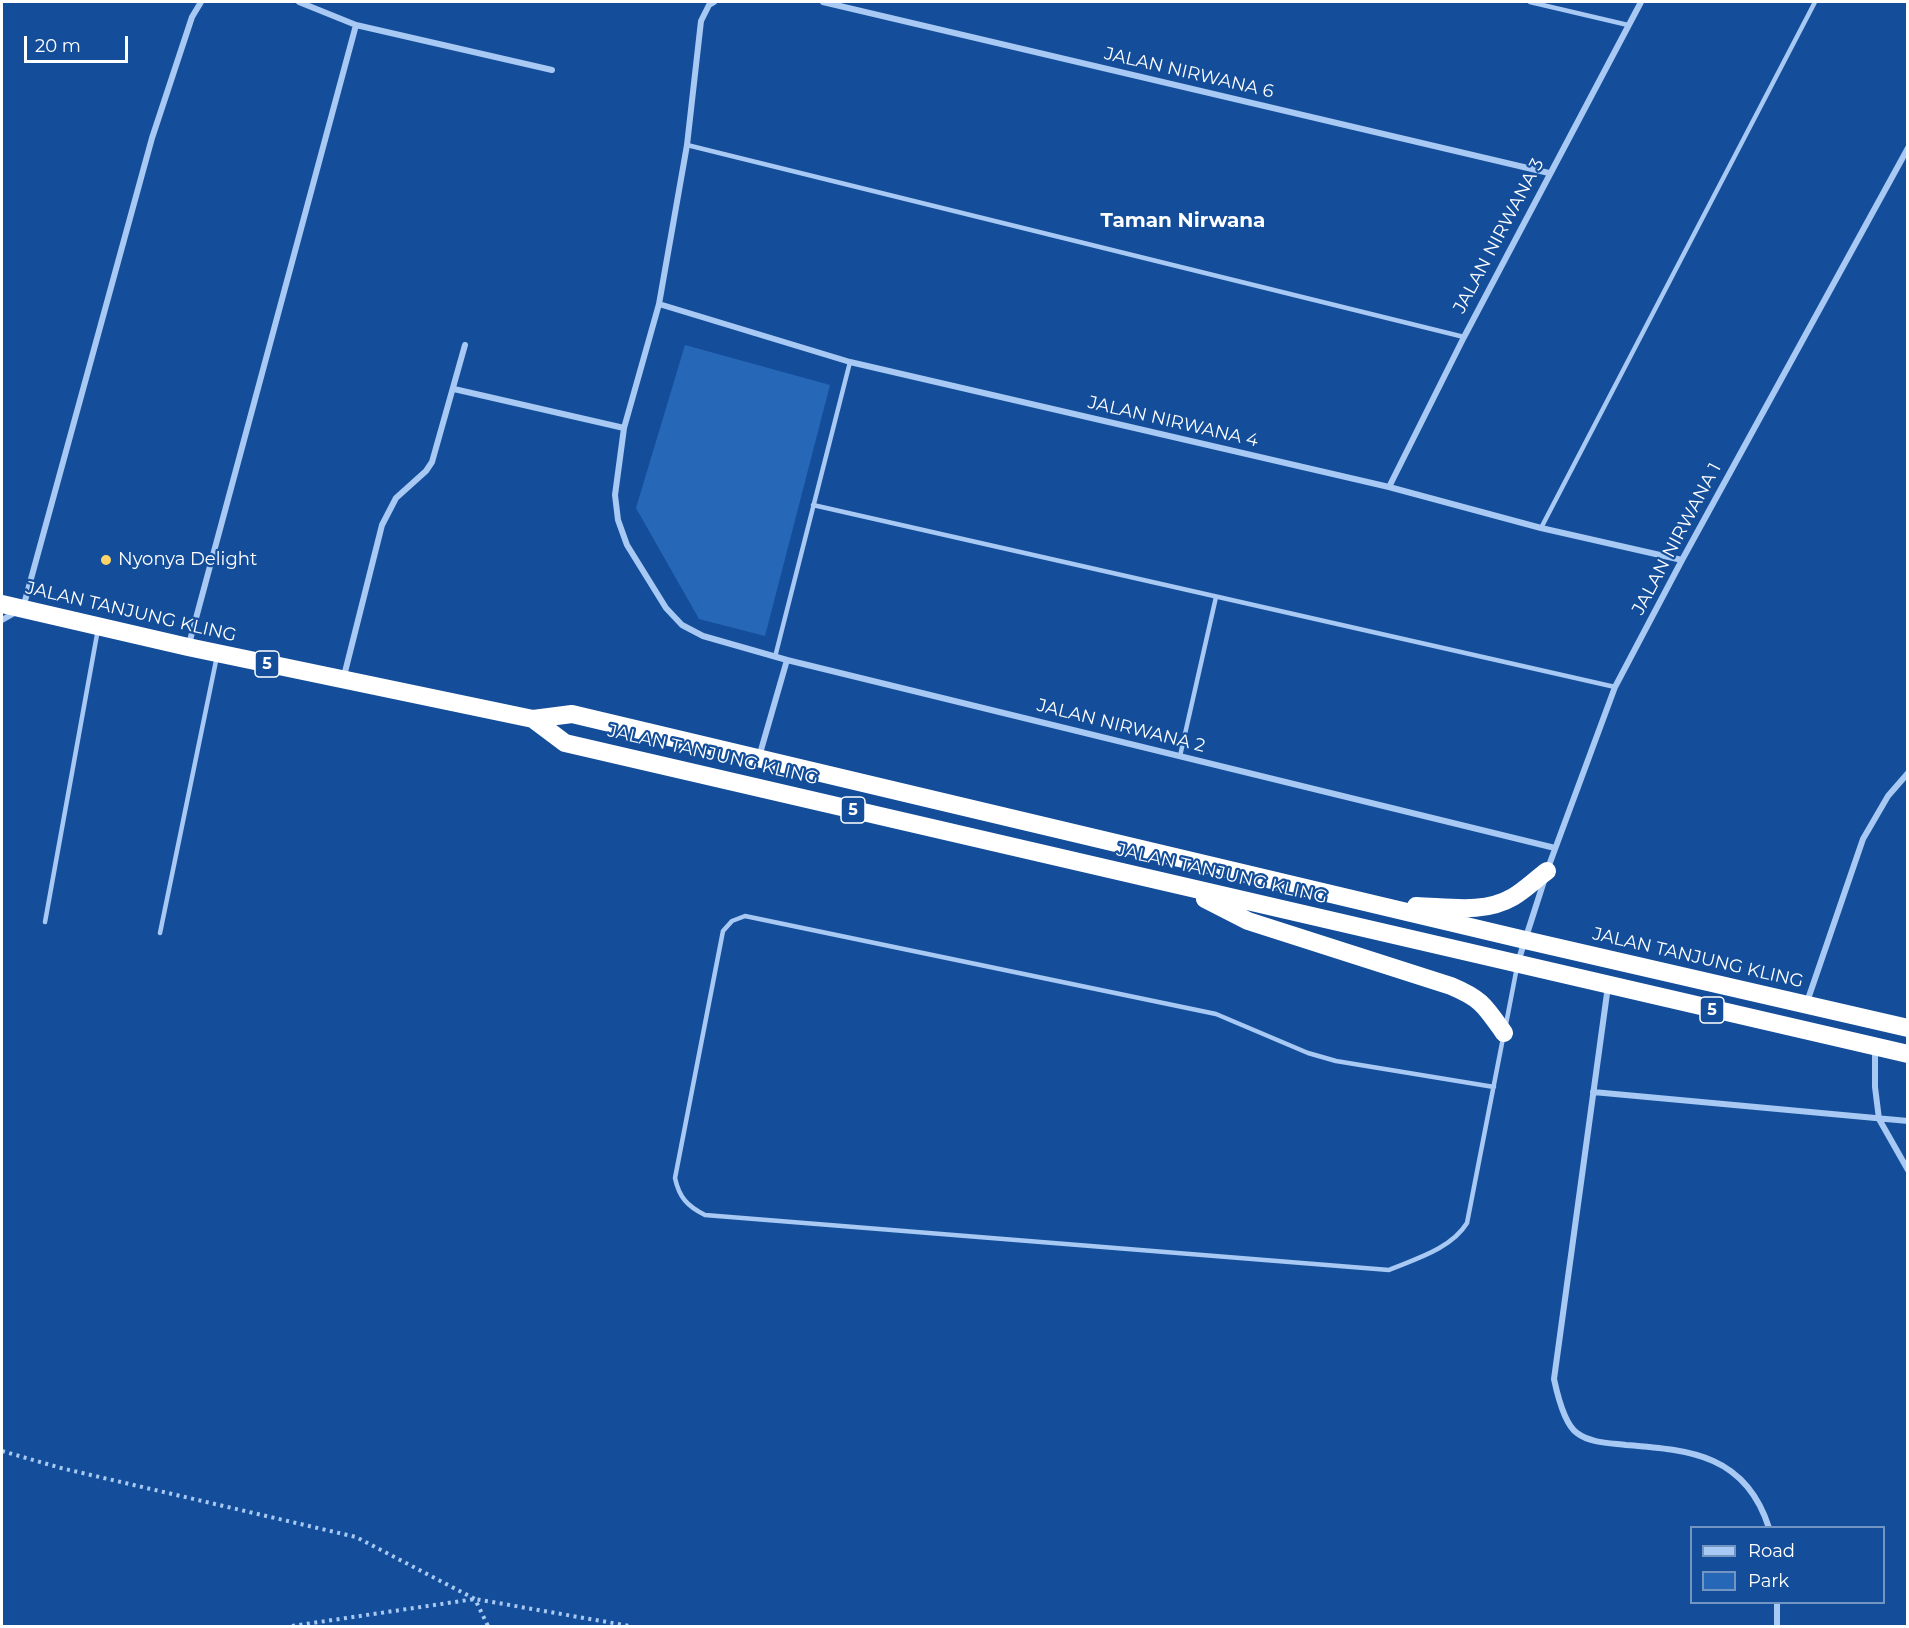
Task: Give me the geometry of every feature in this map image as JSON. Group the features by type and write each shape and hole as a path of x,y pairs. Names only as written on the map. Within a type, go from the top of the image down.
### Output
{"highway":[{"name":"JALAN TANJUNG KLING","path":"2,604 218,654 533,719 572,714 1525,940 1908,1028"},
{"name":"JALAN TANJUNG KLING","path":"533,719 565,742 1908,1054"},
{"path":"1372,904 1480,909 1514,897 1547,871"},
{"path":"1179,886 1248,921 1451,986 1472,995 1482,1002 1504,1033"}],"street":[{"path":"2,620 23,608 152,138 192,17 201,2"},
{"path":"300,2 357,25 552,70"},
{"path":"454,389 624,428 659,304 687,145 701,21 709,5 714,2"},
{"name":"JALAN NIRWANA 6","path":"823,2 1549,173"},
{"name":"JALAN NIRWANA 3","path":"1389,487 1549,173 1641,2"},
{"path":"188,647 357,25"},
{"name":"JALAN NIRWANA 1","path":"1517,964 1555,848 1615,687 1908,148"},
{"name":"JALAN NIRWANA 4","path":"659,304 850,363 1389,487 1541,528 1682,560"},
{"path":"343,680 382,525 396,498 426,471 432,462 465,345"},
{"name":"JALAN NIRWANA 2","path":"624,428 615,495 618,520 627,545 666,608 682,625 703,636 774,657 1555,848"},
{"path":"758,758 787,660"},
{"path":"1805,1005 1863,839 1888,796 1908,773"},
{"path":"1608,986 1554,1379 1560,1406 1576,1433 1600,1442 1672,1449 1709,1458 1739,1476 1763,1510 1769,1526"},
{"path":"1875,1047 1875,1087 1879,1119 1908,1170"},
{"path":"1593,1092 1908,1121"},
{"path":"1777,1604 1777,1626"}],"lane":[{"path":"1530,2 1628,25"},
{"path":"1541,528 1815,2"},
{"path":"687,145 1464,337"},
{"path":"774,657 850,363"},
{"path":"813,505 1615,687"},
{"path":"1180,756 1216,597"},
{"path":"45,922 99,626"},
{"path":"160,933 218,654"},
{"path":"1494,1087 1336,1061 1308,1053 1216,1014 745,916 732,921 723,930 675,1178 684,1202 705,1215 1389,1270 1447,1244 1457,1237 1467,1223 1494,1087 1517,964"}],"path":[{"path":"2,1451 61,1468 357,1538 475,1599 630,1626"},
{"path":"292,1626 475,1599"},
{"path":"475,1599 488,1626"}],"green space":[{"path":"685,345 830,385 765,636 699,619 636,508"}],"place":[{"name":"Nyonya Delight","path":"106,560"}],"district":[{"name":"Taman Nirwana","path":"1183,221"}]}
